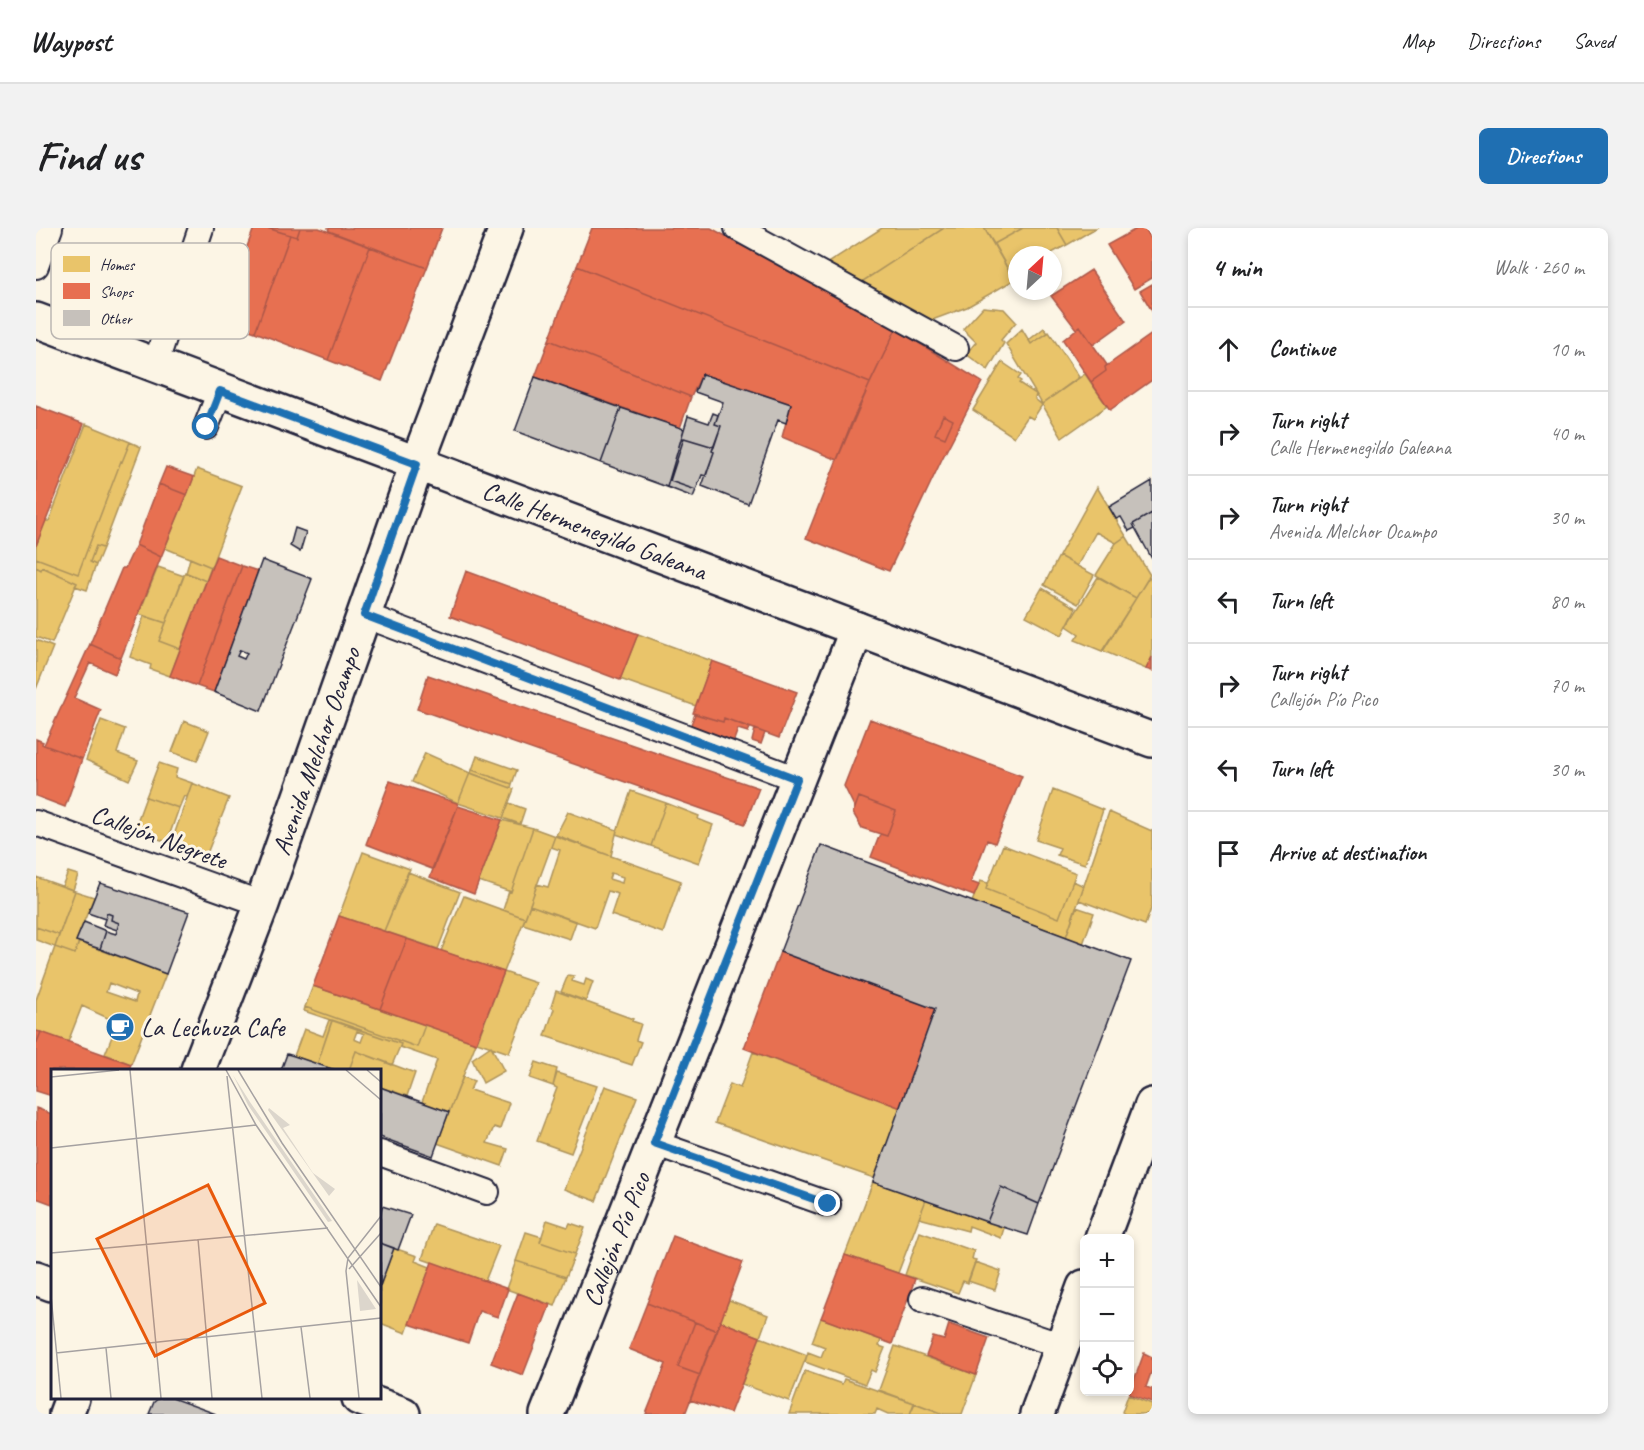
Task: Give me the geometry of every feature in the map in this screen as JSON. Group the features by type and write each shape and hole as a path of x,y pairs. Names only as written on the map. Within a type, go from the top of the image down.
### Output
{"street":[{"name":"Avenida Melchor Ocampo","path":"199,1069 262,904 417,464 506,228"},
{"name":"Calle Hermenegildo Galeana","path":"36,320 51,326"},
{"name":"Calle Hermenegildo Galeana","path":"86,339 1152,740"},
{"name":"Callejón Pío Pico","path":"547,1414 857,629"},
{"path":"1104,1234 1152,1105"},
{"path":"36,1278 51,1284"},
{"path":"1037,1414 1084,1288"},
{"path":"66,1414 72,1399"},
{"path":"362,1399 403,1414"}],"lane":[{"path":"36,266 50,228"},
{"path":"196,243 201,228"},
{"path":"737,228 956,348"},
{"path":"155,365 164,339"},
{"path":"206,427 220,391"},
{"path":"364,615 797,779"},
{"name":"Callejón Negrete","path":"36,823 262,904"},
{"path":"654,1143 828,1204"},
{"path":"381,1154 487,1192"},
{"path":"922,1299 1062,1346"}],"building: Homes":[{"path":"882,228 944,228 860,283 826,264"},
{"path":"944,228 984,228 1008,270 1008,283 967,307 927,322 860,283"},
{"path":"984,228 1023,228 994,244"},
{"path":"1023,228 1057,228 1067,245 1062,248 1008,246 1008,269 994,244"},
{"path":"1057,228 1096,228 1067,245"},
{"path":"983,307 1004,309 1016,322 1001,340 1004,343 988,370 966,354 976,342 963,329"},
{"path":"1044,328 1048,333 1031,344 1029,340"},
{"path":"1022,329 1031,344 1049,332 1079,377 1042,404 1006,344"},
{"path":"1002,362 1021,375 1018,379 1021,381 1019,383 1036,394 1035,399 1042,405 1033,419 1028,416 1014,437 973,410"},
{"path":"1085,374 1107,406 1062,438 1042,404"},
{"path":"86,424 130,442 78,574 36,558 36,546 45,521 49,521"},
{"path":"130,442 141,447 103,548 96,546 90,562 96,565 87,590 75,586 77,583 42,567 41,570 36,567 36,558 78,574"},
{"path":"197,469 242,486 211,567 165,548"},
{"path":"1097,487 1126,536 1116,543 1096,532 1077,566 1059,556"},
{"path":"1126,536 1150,575 1136,598 1096,575 1116,543"},
{"path":"96,546 103,548 96,565 90,562"},
{"path":"1059,556 1094,575 1078,604 1044,585"},
{"path":"190,558 211,567 206,581 186,573"},
{"path":"36,567 41,570 42,567 77,583 52,643 36,637"},
{"path":"158,567 184,576 166,623 139,614"},
{"path":"185,572 206,581 180,649 159,641"},
{"path":"1098,577 1136,598 1102,651 1075,640 1079,634 1067,626"},
{"path":"1149,577 1152,582 1152,657 1146,669 1103,651"},
{"path":"1042,588 1076,608 1062,635 1026,616"},
{"path":"144,616 166,623 159,641 180,649 170,676 150,669 151,665 130,657"},
{"path":"638,634 712,661 696,706 620,679"},
{"path":"36,640 53,647 36,689"},
{"path":"101,720 125,729 117,753 138,761 129,780 86,760"},
{"path":"184,721 209,731 197,761 172,752"},
{"path":"425,753 470,773 458,803 412,782"},
{"path":"477,756 517,770 512,784 472,770"},
{"path":"159,763 177,769 175,777 192,783 187,797 184,796 179,808 146,797"},
{"path":"472,770 512,784 511,788 471,773"},
{"path":"470,773 514,789 503,818 458,803"},
{"path":"192,783 229,798 206,856 171,844"},
{"path":"1053,790 1103,810 1085,864 1057,855 1060,848 1036,840"},
{"path":"631,791 666,803 651,846 616,834"},
{"path":"146,797 179,808 167,842 134,830"},
{"path":"509,803 525,809 520,824 503,818"},
{"path":"666,803 699,816 698,819 713,825 699,863 651,846"},
{"path":"568,812 617,830 611,856 556,835"},
{"path":"1109,812 1152,831 1152,906 1145,925 1079,900"},
{"path":"502,820 533,828 511,892 479,881"},
{"path":"533,828 555,836 525,918 503,910"},
{"path":"555,836 681,881 663,933 611,915 618,894 608,891 595,928 530,905 537,884 548,887 560,850 551,847","holes":["611,873 623,877 622,883 609,879"]},
{"path":"1003,845 1076,873 1059,918 986,889"},
{"path":"363,852 410,869 384,931 339,916"},
{"path":"68,872 78,875 73,890 62,886"},
{"path":"408,872 460,892 438,949 384,931"},
{"path":"36,877 75,891 59,935 36,927"},
{"path":"980,881 988,883 986,889 1059,918 1073,881 1084,886 1066,937 972,902"},
{"path":"75,891 94,897 76,941 79,941 75,954 55,947"},
{"path":"464,896 525,918 504,972 441,951"},
{"path":"530,905 576,922 570,939 523,924"},
{"path":"1076,907 1094,913 1083,944 1066,937"},
{"path":"36,927 59,935 55,947 36,940"},
{"path":"79,942 166,974 131,1064 105,1054 115,1029 108,1026 110,1019 82,1006 68,1042 36,1031 36,1000 55,947 75,954","holes":["109,983 137,994 135,1002 106,992"]},
{"path":"504,972 536,983 509,1053 477,1042"},
{"path":"568,975 574,976 572,981 584,985 586,979 593,982 586,1001 561,992"},
{"path":"313,986 425,1025 417,1047 305,1007"},
{"path":"556,991 641,1024 636,1040 641,1042 632,1065 545,1036 554,1009 551,1007"},
{"path":"305,1007 417,1047 425,1025 476,1043 449,1112 422,1102 437,1060 400,1047 401,1044 304,1011"},
{"path":"329,1020 332,1021 317,1065 294,1056 304,1029 323,1036"},
{"path":"332,1020 401,1044 392,1065 356,1051 349,1069 331,1069 317,1065","holes":["357,1031 364,1034 361,1042 354,1039"]},
{"path":"491,1046 504,1071 483,1083 472,1059"},
{"path":"356,1051 415,1073 407,1096 381,1087 381,1069 349,1069"},
{"path":"753,1052 901,1108 874,1178 715,1123 730,1084 740,1088"},
{"path":"536,1062 557,1069 553,1086 530,1078"},
{"path":"557,1073 597,1086 571,1153 537,1141 557,1088 553,1086"},
{"path":"463,1077 474,1081 470,1090 509,1103 500,1129 494,1127 487,1143 508,1149 502,1166 437,1143"},
{"path":"605,1086 637,1097 596,1201 564,1189"},
{"path":"873,1182 926,1200 898,1273 845,1255"},
{"path":"926,1200 1004,1228 1001,1238 969,1226 968,1231 919,1218"},
{"path":"547,1220 568,1227 570,1223 585,1228 575,1254 540,1242"},
{"path":"434,1224 499,1246 485,1281 422,1259"},
{"path":"526,1232 542,1237 540,1242 575,1254 566,1277 516,1261"},
{"path":"920,1232 974,1251 972,1259 976,1260 968,1283 963,1281 958,1293 905,1275"},
{"path":"394,1248 417,1256 415,1261 430,1267 406,1333 381,1323 381,1283"},
{"path":"516,1261 566,1277 555,1306 506,1289"},
{"path":"975,1262 1001,1271 995,1290 968,1281"},
{"path":"729,1300 768,1315 760,1337 720,1321"},
{"path":"821,1318 881,1340 879,1346 885,1348 875,1372 871,1370 865,1384 805,1362 808,1352 821,1357 825,1347 812,1342"},
{"path":"760,1337 807,1355 789,1401 742,1384"},
{"path":"895,1346 976,1375 962,1414 944,1414 879,1390"},
{"path":"805,1371 842,1384 844,1379 914,1403 910,1414 888,1414 877,1409 875,1414 789,1414"},
{"path":"1128,1396 1152,1404 1152,1414 1122,1412"},
{"path":"915,1403 944,1414 910,1414"}],"building: Shops":[{"path":"254,228 267,228 290,235 255,332 249,330 248,243"},
{"path":"267,228 300,228 297,237"},
{"path":"300,228 319,228 370,247 328,360 255,332 290,235 297,237"},
{"path":"328,228 442,228 427,268 329,231"},
{"path":"592,228 711,228 896,329 870,383 577,266"},
{"path":"1138,228 1145,228 1152,240 1152,278 1134,289 1107,245"},
{"path":"370,247 427,268 382,381 328,360"},
{"path":"577,266 870,383 837,460 782,437 791,404 702,374 691,397 549,340"},
{"path":"1091,270 1126,321 1093,345 1080,326 1076,329 1054,300 1062,300 1062,289"},
{"path":"1152,284 1152,311 1140,291"},
{"path":"1080,326 1107,365 1106,371 1091,382 1063,340"},
{"path":"896,329 982,382 942,459 889,571 806,538 853,419","holes":["943,415 953,420 945,438 935,434"]},
{"path":"1152,334 1152,380 1110,410 1091,382 1106,371 1105,367"},
{"path":"549,340 691,397 680,428 535,377"},
{"path":"36,406 84,424 36,546"},
{"path":"943,415 953,420 945,438 935,434"},
{"path":"166,467 194,477 187,495 159,484"},
{"path":"159,484 187,495 161,557 136,545"},
{"path":"136,545 161,557 121,658 90,644 122,568 125,568"},
{"path":"216,556 242,566 197,686 170,676"},
{"path":"242,566 258,571 214,692 197,686"},
{"path":"466,571 638,634 620,680 450,616"},
{"path":"90,644 121,658 115,674 90,663 74,698 101,710 82,759 44,745"},
{"path":"1152,657 1152,671 1146,669"},
{"path":"712,661 797,692 779,738 724,718 723,722 693,713"},
{"path":"428,675 759,788 745,824 417,709"},
{"path":"695,714 723,722 724,718 750,728 748,732 738,729 734,740 724,739 690,727"},
{"path":"870,719 1022,776 995,843 987,840 971,882 979,885 974,896 871,857 880,834 887,836 896,811 859,797 855,808 844,786"},
{"path":"755,729 765,733 761,744 752,741"},
{"path":"36,739 44,745 82,759 65,807 36,796"},
{"path":"390,781 457,803 458,806 432,869 366,844"},
{"path":"859,797 896,811 887,836 862,828 853,813"},
{"path":"458,806 502,820 474,894 430,877"},
{"path":"339,916 407,939 380,1009 313,986"},
{"path":"407,939 504,972 476,1043 380,1009"},
{"path":"780,952 935,1009 901,1108 744,1048"},
{"path":"36,1031 41,1032 36,1045"},
{"path":"41,1032 131,1064 129,1069 51,1069 51,1096 36,1091 36,1045"},
{"path":"36,1108 51,1114 51,1204 36,1198"},
{"path":"673,1236 743,1262 717,1331 647,1303"},
{"path":"845,1255 915,1279 892,1344 821,1318"},
{"path":"432,1262 508,1289 498,1317 479,1311 468,1343 409,1324"},
{"path":"518,1293 550,1305 523,1375 491,1363"},
{"path":"647,1303 695,1322 678,1367 700,1375 685,1414 646,1414 666,1364 629,1349"},
{"path":"720,1321 760,1337 730,1413 690,1400"},
{"path":"695,1322 717,1331 700,1375 678,1367"},
{"path":"949,1324 989,1338 976,1375 926,1356 933,1337 944,1340"},
{"path":"1144,1353 1152,1357 1152,1370 1146,1387 1152,1389 1152,1402 1134,1396 1134,1380"}],"building: Other":[{"path":"702,374 791,404 786,423 778,420 748,504 702,486 721,426 715,424 723,402 695,392"},
{"path":"535,377 621,408 601,463 515,431"},
{"path":"621,408 684,429 667,487 601,463"},
{"path":"713,413 718,415 715,424 721,426 714,447 684,438 670,481 696,490 693,497 667,487 688,416 709,423"},
{"path":"684,438 714,447 706,476 702,475 696,490 670,481"},
{"path":"1152,481 1152,513 1133,524 1135,528 1129,531 1121,517 1116,519 1109,507"},
{"path":"1152,513 1152,559 1133,524"},
{"path":"295,528 306,532 300,552 290,546"},
{"path":"262,560 312,579 261,711 214,692","holes":["240,650 247,653 244,659 237,656"]},
{"path":"821,845 1131,961 1039,1204 1001,1187 987,1222 873,1182 935,1009 780,952"},
{"path":"100,883 189,912 166,974 100,949 106,931 116,934 119,923 111,920 112,915 107,913 105,919 88,913"},
{"path":"107,913 112,915 111,920 119,923 117,930 103,925"},
{"path":"84,922 106,931 100,949 76,941"},
{"path":"287,1054 332,1069 281,1069"},
{"path":"381,1087 449,1112 433,1156 381,1137"},
{"path":"1001,1187 1039,1204 1028,1235 987,1222"},
{"path":"382,1206 411,1215 398,1250 381,1243"},
{"path":"381,1243 394,1248 381,1283"},
{"path":"158,1399 175,1399 216,1414 149,1414"}],"place":[{"name":"La Lechuza Cafe","path":"120,1027"}],"route":[{"path":"206,427 220,391 417,464 364,615 797,779 654,1143 828,1204"}]}
